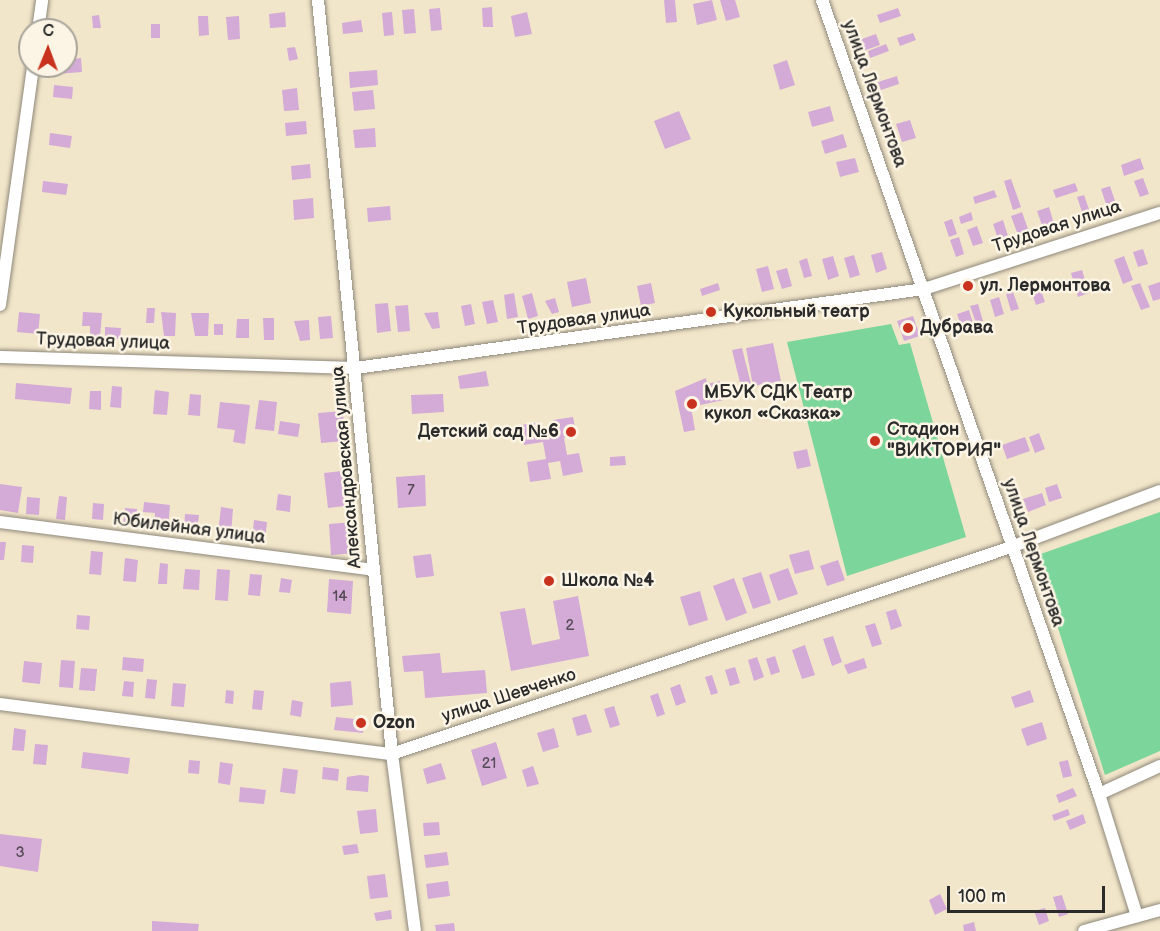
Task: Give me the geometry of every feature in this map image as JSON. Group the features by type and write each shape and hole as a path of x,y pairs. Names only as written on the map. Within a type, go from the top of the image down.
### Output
{"street":[{"path":"40,18 42,0"},
{"name":"Александровская улица","path":"318,0 356,368 392,754 415,931"},
{"name":"улица Лермонтова","path":"822,0 1099,794 1137,916"},
{"path":"0,305 31,78"},
{"name":"Трудовая улица","path":"0,357 356,368 924,289 1160,213"},
{"name":"улица Шевченко","path":"0,704 392,754 1011,547 1160,491"},
{"name":"Юбилейная улица","path":"0,522 374,570"},
{"path":"1099,794 1160,766"},
{"path":"1084,931 1160,910"}],"green space":[{"name":"Стадион \"ВИКТОРИЯ\"","path":"891,324 899,345 910,343 966,537 847,576 787,342"},
{"path":"1160,512 1160,751 1105,775 1035,556"}],"building":[{"path":"664,0 675,0 677,22 666,23"},
{"path":"712,0 717,20 697,25 693,4"},
{"path":"720,0 735,0 740,17 726,21"},
{"path":"492,7 493,27 483,27 482,8"},
{"path":"440,8 442,30 431,31 429,9"},
{"path":"898,8 901,16 880,23 877,15"},
{"path":"414,9 416,33 404,34 402,10"},
{"path":"285,12 286,27 270,28 269,14"},
{"path":"392,12 394,35 384,36 382,13"},
{"path":"527,12 532,34 515,37 511,16"},
{"path":"99,15 101,28 93,28 92,16"},
{"path":"198,16 208,16 209,35 199,36"},
{"path":"239,16 240,39 228,40 226,17"},
{"path":"361,20 363,32 343,34 342,23"},
{"path":"151,24 160,24 160,38 151,38"},
{"path":"913,33 916,40 900,46 897,38"},
{"path":"876,34 880,45 863,51 859,40"},
{"path":"886,44 889,51 870,58 868,51"},
{"path":"295,47 298,59 289,61 287,48"},
{"path":"78,58 81,58 82,72 78,72"},
{"path":"787,60 795,85 780,90 773,65"},
{"path":"377,70 378,85 350,88 349,72"},
{"path":"897,76 899,84 881,90 878,82"},
{"path":"54,85 73,87 72,99 53,97"},
{"path":"297,88 299,110 284,111 282,90"},
{"path":"373,90 375,109 354,111 352,92"},
{"path":"830,106 834,121 812,127 808,112"},
{"path":"679,111 691,139 665,149 654,121"},
{"path":"910,120 916,138 902,142 896,124"},
{"path":"306,121 307,134 286,136 285,123"},
{"path":"375,128 376,147 355,148 353,130"},
{"path":"50,133 72,136 70,148 49,145"},
{"path":"843,134 847,147 825,154 821,141"},
{"path":"855,158 859,172 840,177 836,162"},
{"path":"1140,158 1144,169 1124,176 1121,165"},
{"path":"310,164 311,178 292,180 291,166"},
{"path":"1143,178 1149,194 1140,197 1134,181"},
{"path":"1011,179 1021,207 1013,210 1004,181"},
{"path":"43,181 68,184 66,195 42,192"},
{"path":"1075,183 1078,191 1056,198 1053,190"},
{"path":"1110,186 1116,204 1107,207 1101,189"},
{"path":"994,190 997,197 975,204 973,197"},
{"path":"1084,195 1090,212 1083,215 1077,197"},
{"path":"313,198 314,218 294,220 293,200"},
{"path":"390,206 391,220 368,222 367,208"},
{"path":"1049,207 1054,224 1043,228 1037,211"},
{"path":"971,212 973,220 961,224 959,217"},
{"path":"1022,212 1029,232 1018,235 1011,216"},
{"path":"952,219 957,234 949,237 944,222"},
{"path":"1003,220 1008,236 998,239 993,224"},
{"path":"977,226 983,243 973,246 967,230"},
{"path":"959,237 964,254 956,257 950,240"},
{"path":"1143,249 1148,264 1138,267 1133,252"},
{"path":"882,252 887,269 876,273 871,255"},
{"path":"854,255 860,275 850,278 844,258"},
{"path":"833,256 839,276 828,280 822,259"},
{"path":"1124,256 1133,280 1123,284 1114,260"},
{"path":"807,258 812,276 804,278 799,261"},
{"path":"768,266 774,289 762,292 756,269"},
{"path":"787,268 792,286 782,289 776,271"},
{"path":"1082,270 1089,293 1078,297 1071,273"},
{"path":"586,278 591,303 572,307 567,282"},
{"path":"1160,282 1160,299 1153,301 1148,286"},
{"path":"651,283 655,303 641,306 637,286"},
{"path":"718,283 720,290 702,296 700,289"},
{"path":"1140,283 1150,307 1141,310 1131,286"},
{"path":"1039,285 1045,302 1036,305 1030,288"},
{"path":"1013,292 1019,309 1011,311 1006,294"},
{"path":"514,293 518,317 507,319 504,295"},
{"path":"532,293 538,316 528,319 522,296"},
{"path":"999,297 1004,314 995,317 990,300"},
{"path":"555,298 559,312 552,314 545,301"},
{"path":"493,300 498,322 487,324 482,302"},
{"path":"388,303 391,331 377,333 375,304"},
{"path":"471,304 475,324 465,326 461,306"},
{"path":"978,304 983,321 976,323 970,306"},
{"path":"408,305 410,331 398,332 395,306"},
{"path":"147,308 155,308 154,323 146,323"},
{"path":"969,310 974,326 962,329 957,314"},
{"path":"19,312 40,314 38,334 17,332"},
{"path":"83,312 102,313 100,338 90,338 90,326 82,326"},
{"path":"161,312 176,313 175,336 164,336"},
{"path":"438,312 440,328 432,329 424,313"},
{"path":"191,313 209,313 208,336 195,336"},
{"path":"331,316 333,338 320,339 318,317"},
{"name":"Дубрава","path":"913,316 920,336 904,341 897,321"},
{"path":"263,318 274,318 274,340 264,340"},
{"path":"237,319 249,319 249,338 236,338"},
{"path":"309,320 310,340 300,341 294,321"},
{"path":"214,324 223,324 223,335 214,335"},
{"path":"105,327 121,328 120,339 105,338"},
{"path":"773,343 781,381 753,386 746,348"},
{"path":"742,348 753,392 743,395 732,350"},
{"path":"486,371 489,386 460,389 458,376"},
{"name":"МБУК СДК Театр кукол «Сказка»","path":"706,378 707,384 720,381 724,400 691,407 695,430 684,432 675,391"},
{"path":"16,383 72,388 70,404 15,399"},
{"path":"112,386 122,387 121,408 110,407"},
{"path":"155,390 169,392 167,415 153,414"},
{"path":"90,391 101,391 101,410 89,409"},
{"path":"190,394 201,395 200,416 188,415"},
{"path":"443,394 444,412 412,414 411,395"},
{"path":"259,400 277,402 274,431 255,429"},
{"path":"220,402 250,405 245,444 233,442 235,430 217,428"},
{"path":"343,411 345,441 321,443 318,413"},
{"path":"573,417 577,436 564,438 567,455 579,453 583,472 563,476 560,461 548,463 551,479 530,482 527,462 546,459 543,442 524,445 521,425 541,422 544,437 556,435 553,420"},
{"path":"280,421 300,424 298,437 278,434"},
{"path":"1039,433 1045,449 1035,453 1029,437"},
{"path":"1025,437 1030,451 1007,459 1002,445"},
{"path":"807,449 811,466 797,469 793,452"},
{"path":"625,456 626,465 610,466 610,457"},
{"path":"350,470 353,505 328,508 324,473"},
{"path":"425,475 426,506 398,508 396,477"},
{"path":"0,484 22,487 18,513 0,510"},
{"path":"1057,484 1062,498 1049,502 1045,488"},
{"path":"1042,493 1046,505 1028,512 1023,499"},
{"path":"278,494 291,496 290,512 276,510"},
{"path":"59,496 67,497 65,520 56,519"},
{"path":"27,497 40,498 39,515 26,514"},
{"path":"144,502 170,505 168,528 154,527 155,513 143,512"},
{"path":"93,503 104,504 103,520 92,519"},
{"path":"221,507 233,509 231,534 218,533"},
{"path":"125,508 137,509 135,525 123,524"},
{"path":"185,514 199,515 197,531 184,530"},
{"path":"254,520 267,522 265,541 252,540"},
{"path":"354,522 356,553 331,555 329,524"},
{"path":"0,542 6,542 4,560 0,560"},
{"path":"22,545 34,546 33,563 21,562"},
{"path":"809,550 814,569 795,574 789,555"},
{"path":"91,551 103,552 101,575 89,574"},
{"path":"431,554 434,576 416,578 413,556"},
{"path":"125,558 138,560 136,582 123,581"},
{"path":"838,560 845,580 827,586 820,566"},
{"path":"160,563 168,564 167,584 158,584"},
{"path":"788,568 798,594 778,601 769,575"},
{"path":"185,569 200,570 199,590 183,589"},
{"path":"217,569 230,570 228,601 215,600"},
{"path":"761,572 771,603 753,609 742,578"},
{"path":"250,574 262,575 260,596 248,595"},
{"path":"281,578 292,580 290,593 279,592"},
{"path":"734,578 747,613 726,621 713,586"},
{"path":"329,579 353,581 351,614 327,612"},
{"path":"700,591 708,620 689,626 680,597"},
{"path":"578,596 589,656 511,671 500,612 525,608 532,645 560,639 553,601"},
{"path":"896,609 902,626 891,630 886,612"},
{"path":"77,615 90,616 89,630 76,629"},
{"path":"875,623 882,644 872,647 865,626"},
{"path":"833,636 842,662 832,666 823,639"},
{"path":"805,645 815,675 802,679 792,650"},
{"path":"440,653 442,673 485,670 487,693 425,698 423,671 404,672 402,656"},
{"path":"775,656 780,672 771,675 766,659"},
{"path":"123,657 144,659 143,672 122,670"},
{"path":"757,657 764,677 754,681 748,660"},
{"path":"864,658 867,668 848,674 844,665"},
{"path":"61,660 75,661 73,688 59,687"},
{"path":"24,661 42,663 40,684 22,682"},
{"path":"735,667 740,683 730,686 725,670"},
{"path":"81,668 97,669 95,691 79,690"},
{"path":"712,675 718,693 711,695 705,677"},
{"path":"147,679 157,680 155,699 145,698"},
{"path":"124,681 134,682 133,697 122,696"},
{"path":"351,681 353,705 331,707 330,683"},
{"path":"173,683 186,684 184,707 171,706"},
{"path":"680,684 686,702 676,706 670,688"},
{"path":"226,690 234,691 233,704 225,703"},
{"path":"254,690 264,691 262,710 252,709"},
{"path":"1030,690 1034,702 1015,708 1011,697"},
{"path":"658,693 665,714 657,717 650,696"},
{"path":"292,700 303,702 301,717 290,715"},
{"path":"614,706 620,725 610,728 604,709"},
{"path":"586,714 592,732 577,736 572,718"},
{"path":"336,717 364,720 363,733 334,730"},
{"path":"1042,722 1047,739 1027,746 1021,729"},
{"path":"14,728 26,730 24,751 12,750"},
{"path":"554,728 559,747 543,752 537,733"},
{"path":"496,742 507,778 482,786 471,750"},
{"path":"35,744 48,745 46,765 33,764"},
{"path":"83,752 130,758 128,774 81,768"},
{"path":"189,760 200,761 199,774 188,773"},
{"path":"1068,760 1072,776 1063,778 1059,762"},
{"path":"220,762 233,764 230,785 218,783"},
{"path":"441,763 446,779 427,784 423,769"},
{"path":"533,766 539,784 527,787 522,770"},
{"path":"323,767 339,769 338,781 322,779"},
{"path":"283,768 298,770 295,794 280,792"},
{"path":"369,776 368,792 346,790 347,777"},
{"path":"240,787 266,790 264,804 239,802"},
{"path":"1073,788 1077,796 1059,803 1056,795"},
{"path":"376,809 378,832 360,834 357,811"},
{"path":"1068,809 1070,815 1054,821 1052,815"},
{"path":"1083,814 1086,823 1070,830 1066,821"},
{"path":"439,822 440,835 424,836 423,823"},
{"path":"0,834 42,839 38,872 0,866"},
{"path":"357,844 359,853 344,855 342,846"},
{"path":"447,852 449,865 426,868 424,855"},
{"path":"385,874 388,897 370,899 367,876"},
{"path":"448,881 450,896 428,899 426,884"},
{"path":"940,894 947,909 935,915 929,900"},
{"path":"1062,895 1068,914 1059,917 1053,897"},
{"path":"1045,908 1049,921 1039,925 1034,911"},
{"path":"391,910 392,919 376,921 374,913"},
{"path":"152,921 199,924 198,931 152,931"},
{"path":"974,922 976,931 964,931 963,925"},
{"path":"454,923 455,931 436,931 435,925"}],"place":[{"name":"ул. Лермонтова","path":"968,286"},
{"name":"Кукольный театр","path":"711,312"},
{"name":"Дубрава","path":"908,328"},
{"name":"МБУК СДК Театр кукол «Сказка»","path":"692,404"},
{"name":"Детский сад №6","path":"571,432"},
{"name":"Стадион \"ВИКТОРИЯ\"","path":"875,441"},
{"name":"Школа №4","path":"549,581"},
{"name":"Ozon","path":"361,723"}]}
